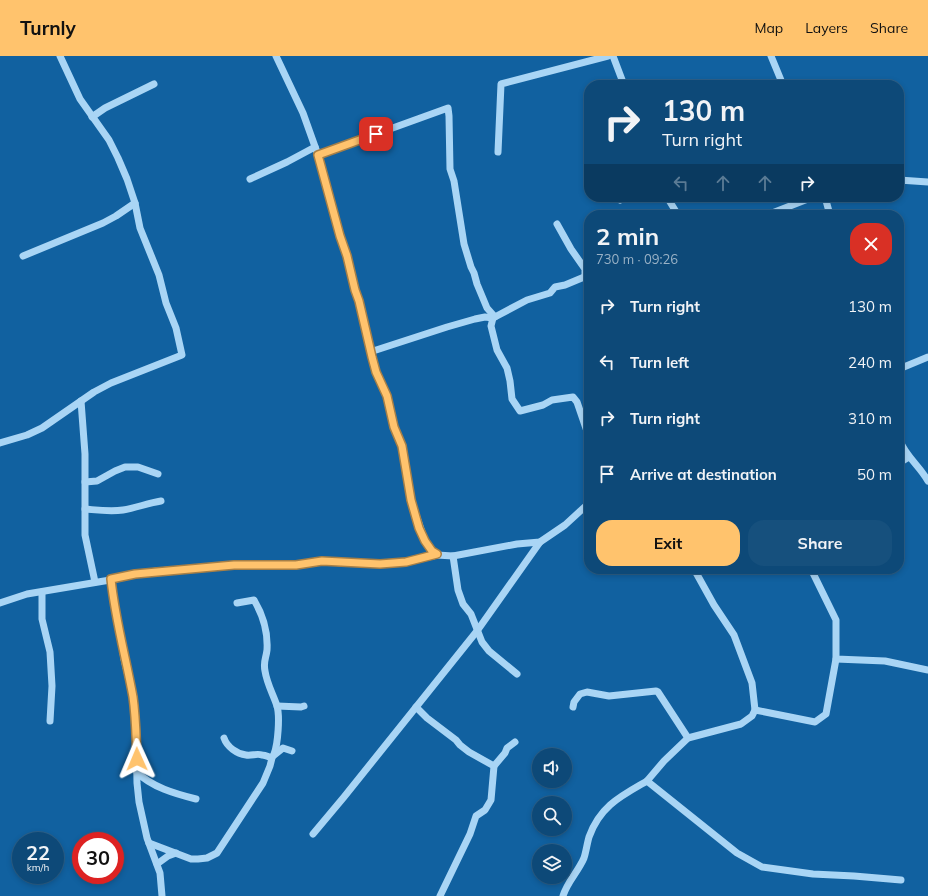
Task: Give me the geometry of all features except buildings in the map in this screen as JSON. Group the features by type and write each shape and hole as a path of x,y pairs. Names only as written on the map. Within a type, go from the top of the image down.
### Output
{"street":[{"path":"0,444 27,436 42,428 81,401 111,383 182,355 176,328 166,303 160,275 140,228 135,203 127,179 109,140 80,99 60,56"},
{"path":"276,56 303,113 318,155 340,236 347,256 370,352 376,372 387,396 394,427 402,446 411,500 419,528 425,541 432,551 437,554"},
{"path":"498,152 501,84 608,56"},
{"path":"613,56 622,80"},
{"path":"771,56 782,80"},
{"path":"92,117 104,108 154,84"},
{"path":"318,155 448,108 450,169 454,181 464,244 474,273 476,284 487,308 494,318"},
{"path":"250,180 315,146"},
{"path":"904,180 928,182"},
{"path":"780,210 800,202"},
{"path":"23,256 103,223 135,203"},
{"path":"557,224 571,249 584,268"},
{"path":"370,352 447,326 475,319 494,318 527,300 550,294 555,287 565,285 584,277"},
{"path":"494,318 491,326 497,350 507,368 512,391 512,399 520,411 543,405 552,400 573,396 577,402 584,422"},
{"path":"904,367 928,357"},
{"path":"81,401 85,482 85,535 91,571 95,582"},
{"path":"904,451 924,474 928,481"},
{"path":"904,460 909,457"},
{"path":"85,482 97,481 125,467 138,467 158,474"},
{"path":"85,509 103,511 124,510 151,502 161,501"},
{"path":"313,834 477,631 540,542 565,525 584,507"},
{"path":"0,603 27,594 135,574 234,565 296,565 322,561 380,564 406,562 437,554 454,556 517,544 540,542"},
{"path":"454,556 458,590 463,604 471,614 482,642 489,651 517,674"},
{"path":"563,896 565,888 584,858 589,838 599,815 616,800 647,781 664,761 688,738 741,724 752,716 755,710 752,683 734,635 714,605 697,574"},
{"path":"755,710 815,722 826,714 836,659 836,620 813,574"},
{"path":"111,579 124,659 133,697 140,802 149,843 160,874 162,896"},
{"path":"42,592 42,619 50,652 52,686 50,721"},
{"path":"149,843 191,859 198,859 217,853 263,783 277,747 277,706 269,688 264,671 264,660 267,651 264,625 254,600 237,603"},
{"path":"836,659 885,661 928,670"},
{"path":"573,707 574,702 580,694 587,692 609,696 656,691 688,738"},
{"path":"277,706 304,706"},
{"path":"416,707 427,718 469,752 494,766"},
{"path":"224,738 226,744 230,748 246,755 262,754 273,756 283,748 292,751"},
{"path":"440,896 470,834 472,824 476,816 485,810 491,800 494,766 505,753 507,748 515,742"},
{"path":"137,772 144,779 155,785 196,799"},
{"path":"647,781 737,853 762,867 813,874 901,880"},
{"path":"157,864 168,856 176,853"}],"route":[{"path":"137,759 133,697 124,659 111,579 135,574 234,565 296,565 322,561 380,564 406,562 437,554 432,551 425,541 419,528 411,500 410,486 406,473 405,458 402,446 394,427 387,396 376,372 347,256 328,196 323,170 318,155 376,134"}]}
